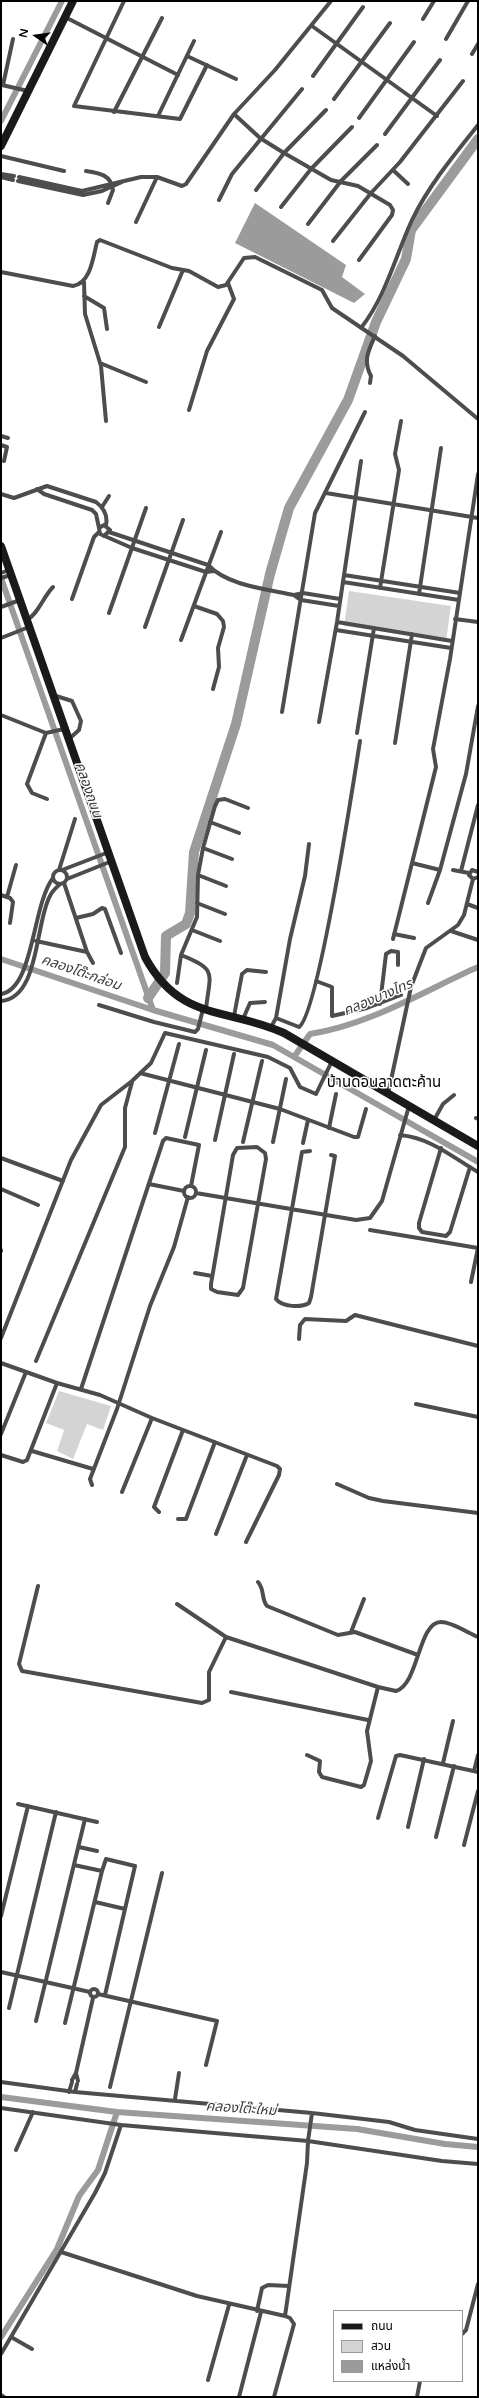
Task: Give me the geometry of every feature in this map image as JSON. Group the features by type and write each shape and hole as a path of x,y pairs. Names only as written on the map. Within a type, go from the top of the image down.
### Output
{"street":[{"path":"1,146 25,91 73,1"},
{"path":"124,1 74,106 177,119 183,116 207,65"},
{"path":"18,179 82,191 141,177 157,177 177,185 186,184 234,114 275,70 331,1"},
{"path":"423,18 434,1"},
{"path":"446,39 468,1"},
{"path":"313,76 363,7"},
{"path":"65,17 178,75"},
{"path":"114,112 162,18"},
{"path":"334,99 390,23"},
{"path":"312,26 436,116"},
{"path":"13,39 2,85 25,91"},
{"path":"158,116 194,41"},
{"path":"359,118 414,42"},
{"path":"472,54 478,44"},
{"path":"187,56 236,79"},
{"path":"385,134 440,60"},
{"path":"333,241 371,193 394,170 463,81"},
{"path":"219,200 232,174 260,138 302,89"},
{"path":"256,190 284,153 326,110"},
{"path":"234,114 260,138 311,169 331,180 358,186 390,205 393,210 384,229 359,260"},
{"path":"363,329 393,270 412,220 426,194 478,125"},
{"path":"281,208 311,169 352,127"},
{"path":"308,224 341,182 377,145"},
{"path":"1,156 64,171"},
{"path":"394,170 408,184"},
{"path":"86,171 103,174 112,184"},
{"path":"1,174 13,178 1,178"},
{"path":"136,222 157,177"},
{"path":"108,203 112,184"},
{"path":"106,421 100,362 84,314 84,282 97,242 100,240 183,270 218,287 223,287 228,283 244,258 255,257 322,290 332,308 404,356 478,419"},
{"path":"159,327 183,270"},
{"path":"1,272 73,286 84,282"},
{"path":"189,410 207,351 234,299 228,283"},
{"path":"84,296 104,308 107,329"},
{"path":"370,383 371,376 366,367 366,360 373,336"},
{"path":"100,362 146,382"},
{"path":"282,712 303,593 314,517 365,412"},
{"path":"380,588 399,470 395,451 401,420"},
{"path":"1,436 8,438"},
{"path":"1,445 7,447 4,461"},
{"path":"419,594 441,448"},
{"path":"319,722 336,630 361,461"},
{"path":"393,940 436,767 433,749 459,600 478,474"},
{"path":"1,494 14,498 47,486 96,502 102,507 107,519 106,525 109,532 208,565 214,572"},
{"path":"37,490 44,494 92,510 96,514 99,530 104,536 132,548 206,572 214,572 264,589 294,595 301,600 339,606"},
{"path":"326,493 478,518"},
{"path":"102,507 109,496"},
{"path":"109,613 146,508"},
{"path":"145,627 183,520"},
{"path":"72,599 94,537 99,530 106,525"},
{"path":"104,536 109,532"},
{"path":"181,640 220,532"},
{"path":"1,546 6,573 53,695 62,729 68,740 106,853 154,974 165,987 187,1003 271,1027 284,1033 388,1094 408,1109 434,1120 478,1146"},
{"path":"1,578 6,573"},
{"path":"344,575 460,593"},
{"path":"343,582 459,600"},
{"path":"1,638 14,634 27,626 34,616 41,601 53,587"},
{"path":"294,595 303,593 340,598"},
{"path":"3,607 18,601"},
{"path":"194,606 217,614 224,621 224,627 218,648 219,667 213,689"},
{"path":"456,618 478,622"},
{"path":"337,622 452,641"},
{"path":"357,733 374,628"},
{"path":"336,630 451,648"},
{"path":"395,743 412,634"},
{"path":"53,695 72,701 81,720 79,730 68,740"},
{"path":"428,903 440,870 466,774 478,706"},
{"path":"1,715 48,733 62,729"},
{"path":"47,799 32,793 27,784 48,733"},
{"path":"276,1018 293,1026 299,1027 303,1025 316,981 360,741"},
{"path":"177,984 181,955 197,917 198,875 203,848 218,800 221,799 248,808"},
{"path":"461,871 478,805"},
{"path":"61,870 75,819"},
{"path":"210,822 239,833"},
{"path":"271,1027 276,1018 290,939 305,876 309,844"},
{"path":"203,848 232,859"},
{"path":"1,994 12,989 23,974 44,893 54,874 106,853"},
{"path":"82,862 86,871"},
{"path":"1,1000 11,999 19,993 28,976 34,958 48,899 64,882 86,871 110,862"},
{"path":"412,863 440,870"},
{"path":"6,897 16,865"},
{"path":"61,870 66,873 64,882 87,952 93,963"},
{"path":"453,870 469,873 473,870 478,872"},
{"path":"388,1094 412,987 426,948 436,939 451,931 464,915 473,879 469,873"},
{"path":"198,875 226,886"},
{"path":"473,879 478,877"},
{"path":"53,878 64,882"},
{"path":"1,895 13,902 10,923"},
{"path":"197,903 225,914"},
{"path":"467,904 478,908"},
{"path":"76,918 93,914 102,908 105,909 122,953"},
{"path":"192,930 220,941"},
{"path":"451,931 478,940"},
{"path":"394,934 414,938"},
{"path":"32,940 87,952"},
{"path":"380,1004 386,954 391,951 398,952 398,965"},
{"path":"99,1005 154,1022 196,1032 205,1009 210,975 208,969 200,963 181,955"},
{"path":"234,1016 242,974 247,970 266,972"},
{"path":"316,981 332,987 332,1016 347,1014 380,1004 401,995"},
{"path":"243,1019 250,1003 265,1002"},
{"path":"1,1338 71,1160 101,1105 132,1081 151,1063 165,1033 268,1057 290,1068 300,1087 305,1091 316,1094 332,1062"},
{"path":"156,1133 179,1044"},
{"path":"185,1137 206,1050"},
{"path":"215,1140 234,1054"},
{"path":"243,1142 262,1061"},
{"path":"140,1073 280,1109 354,1137 358,1137 366,1109"},
{"path":"273,1142 286,1079"},
{"path":"36,1361 125,1147 125,1108 132,1081"},
{"path":"329,1128 336,1094"},
{"path":"434,1120 443,1104 454,1095"},
{"path":"196,1193 356,1220 370,1218 378,1209 408,1109"},
{"path":"303,1143 308,1120"},
{"path":"400,1135 422,1138 441,1148 478,1172"},
{"path":"81,1389 163,1141 168,1138 199,1145 191,1186"},
{"path":"257,1147 265,1152 266,1158 241,1293 231,1295 213,1291 211,1289 226,1198 234,1151 237,1148 257,1147"},
{"path":"441,1148 419,1223 422,1232 446,1236 450,1232 470,1167"},
{"path":"310,1151 302,1152 276,1299 281,1303 300,1307 309,1303 311,1297 335,1156 331,1155"},
{"path":"1,1158 63,1181"},
{"path":"92,1485 90,1479 93,1469 118,1404 150,1306 174,1246 188,1197 184,1191 149,1184"},
{"path":"184,1191 187,1186 191,1186"},
{"path":"191,1186 194,1188 196,1193"},
{"path":"1,1189 38,1205"},
{"path":"188,1197 192,1197 196,1193"},
{"path":"370,1230 478,1248 471,1282"},
{"path":"195,1273 212,1276"},
{"path":"299,1339 300,1325 305,1319 346,1321 351,1317 360,1316 478,1346"},
{"path":"1,1363 57,1383 81,1389 277,1466 280,1472 246,1542"},
{"path":"1,1434 26,1372"},
{"path":"1,1455 25,1462 32,1451 57,1383"},
{"path":"416,1404 478,1417"},
{"path":"122,1492 152,1418"},
{"path":"159,1512 154,1507 183,1430"},
{"path":"178,1519 186,1519 215,1442"},
{"path":"32,1451 93,1469"},
{"path":"216,1534 247,1455"},
{"path":"337,1484 369,1498 383,1501 478,1513"},
{"path":"258,1582 262,1587 264,1603 267,1606 338,1634 351,1632 418,1655"},
{"path":"38,1586 18,1664 22,1671 206,1703 210,1694 208,1678 209,1672 226,1637"},
{"path":"351,1632 364,1599"},
{"path":"177,1604 226,1637 378,1688 396,1691 402,1689 406,1685 428,1632 435,1624 441,1622 478,1637"},
{"path":"307,1755 320,1761 319,1772 322,1777 361,1787 366,1782 371,1761 366,1739 368,1720 378,1688"},
{"path":"231,1692 368,1720"},
{"path":"443,1763 454,1721"},
{"path":"378,1818 396,1756 400,1755 424,1759 476,1771 478,1755"},
{"path":"408,1827 424,1759"},
{"path":"436,1837 454,1766"},
{"path":"464,1845 478,1791"},
{"path":"18,1804 97,1822"},
{"path":"1,1916 28,1806"},
{"path":"9,2008 56,1812"},
{"path":"36,2021 85,1819"},
{"path":"78,1847 97,1851"},
{"path":"65,2023 106,1859 134,1866 105,1995"},
{"path":"74,1865 102,1871"},
{"path":"110,2087 162,1873"},
{"path":"95,1902 125,1909"},
{"path":"1,1972 90,1992 95,1989 98,1994"},
{"path":"90,1992 93,1998"},
{"path":"69,2092 76,2073 93,1998 98,1994 217,2021 206,2065"},
{"path":"75,2092 77,2082 76,2073"},
{"path":"174,2100 179,2073"},
{"path":"1,2082 69,2092 174,2100 389,2122 415,2130 478,2139"},
{"path":"1,2108 121,2125 308,2141 442,2162 478,2164"},
{"path":"16,2150 33,2112"},
{"path":"285,2316 312,2113"},
{"path":"1,2354 61,2252 105,2173 121,2125"},
{"path":"61,2252 229,2305 290,2318 294,2324 274,2397"},
{"path":"239,2397 259,2312 262,2288 268,2284 289,2286"},
{"path":"463,2333 466,2330 478,2284"},
{"path":"208,2380 229,2305"},
{"path":"11,2337 32,2349"},
{"path":"417,2397 420,2382"}],"green space":[{"path":"349,591 451,606 446,641 344,626"},
{"path":"59,1391 111,1406 103,1430 87,1424 73,1459 57,1451 64,1430 46,1423"}],"water":[{"path":"255,203 346,265 342,277 365,294 354,303 235,243"}],"waterway":[{"name":"คลองถนน","path":"1,121 62,1"},
{"path":"148,998 165,973 166,936 186,924 190,913 194,852 236,724 270,574 289,508 348,400 376,322 406,259 411,230 478,139"},
{"name":"คลองถนน","path":"1,578 153,1010"},
{"name":"คลองโต๊ะกล่อม","path":"1,959 153,1010 273,1045 478,1162"},
{"name":"คลองบางไทร","path":"294,1057 310,1034 332,1030 375,1015 478,967"},
{"name":"คลองโต๊ะใหม่","path":"1,2097 117,2112 357,2129 445,2144 478,2147"},
{"path":"1,2337 57,2249 79,2196 98,2170 117,2112"}],"district":[{"name":"บ้านดอนลาดตะค้าน","path":"384,1083"}]}
